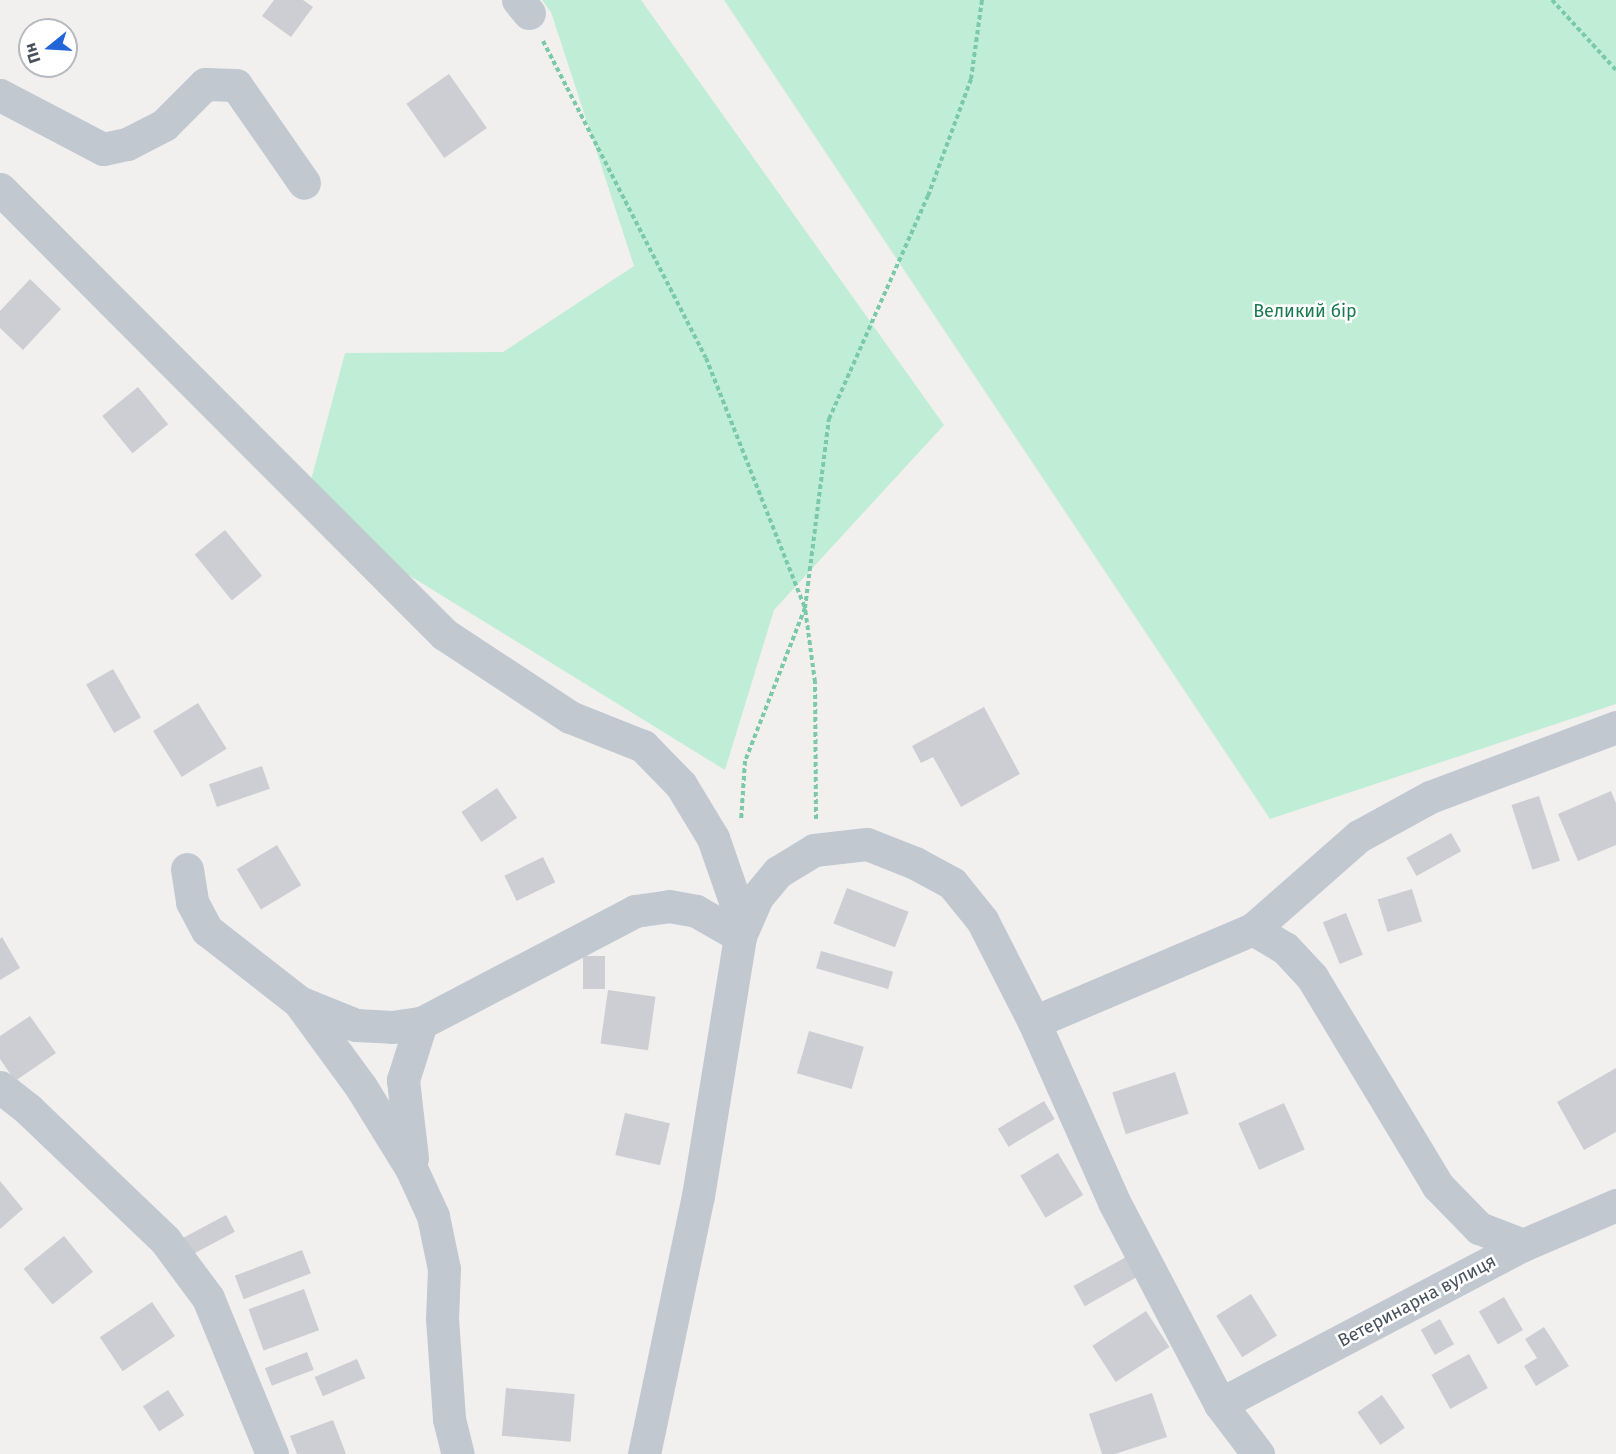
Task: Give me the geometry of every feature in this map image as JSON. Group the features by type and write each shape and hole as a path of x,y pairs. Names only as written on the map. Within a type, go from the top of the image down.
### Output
{"street":[{"path":"0,95 103,149 127,144 164,125 205,84 236,85 304,183"},
{"path":"0,189 444,634 570,717 643,746 681,785 713,838 736,904 740,936"},
{"path":"1034,1022 1253,929 1359,836 1431,797 1616,726"},
{"path":"644,1454 698,1196 740,936 757,897 778,872 814,850 867,844 915,863 952,883 982,920 1034,1022 1114,1202 1220,1404 1258,1454"},
{"path":"187,869 192,902 207,930 299,1002 361,1087 416,1180 433,1216 444,1269 442,1318 449,1419 458,1454"},
{"path":"299,1002 356,1025 392,1027 422,1023 635,911 669,906 696,911 740,936"},
{"path":"1253,929 1285,948 1312,977 1438,1186 1479,1228 1523,1245"},
{"path":"416,1180 405,1121 403,1080 422,1023"},
{"path":"0,1088 28,1109 165,1240 187,1269 208,1298 272,1454"},
{"name":"Ветеринарна вулиця","path":"1220,1404 1523,1245 1616,1205"}],"path":[{"path":"740,833 745,761 805,608 829,419 928,196 948,143 971,79 982,0"},
{"path":"1552,0 1616,70"},
{"path":"524,7 706,358 805,608 816,682 819,772 814,850"}],"green space":[{"path":"542,0 641,0 944,425 774,610 725,770 303,510 345,353 503,352 634,266 551,12"},
{"name":"Великий бір","path":"724,0 1616,0 1616,704 1270,819"}],"building":[{"path":"274,0 303,0 313,7 291,37 262,16"},
{"path":"449,74 487,128 444,158 406,104"},
{"path":"30,279 61,309 23,350 0,328 0,311"},
{"path":"138,387 168,424 132,453 102,416"},
{"path":"225,530 262,576 232,600 195,555"},
{"path":"113,669 141,717 114,733 86,684"},
{"path":"198,703 227,749 182,777 153,731"},
{"path":"984,707 1020,774 961,807 933,757 921,763 912,746"},
{"path":"262,766 270,789 217,807 209,784"},
{"path":"497,788 517,818 481,842 461,812"},
{"path":"1611,791 1616,803 1616,845 1578,861 1558,814"},
{"path":"1539,796 1560,861 1532,870 1511,805"},
{"path":"1451,833 1461,851 1417,876 1406,858"},
{"path":"277,845 301,885 261,909 237,869"},
{"path":"543,857 555,882 517,901 504,876"},
{"path":"847,888 909,912 895,947 833,923"},
{"path":"1412,889 1422,922 1388,932 1378,900"},
{"path":"1346,913 1363,955 1340,964 1323,922"},
{"path":"2,937 20,968 0,980 0,939"},
{"path":"821,951 893,972 888,989 816,968"},
{"path":"583,956 605,956 605,989 583,989"},
{"path":"608,990 656,997 648,1050 600,1043"},
{"path":"30,1016 56,1053 15,1081 0,1059 0,1036"},
{"path":"809,1031 864,1047 852,1089 797,1073"},
{"path":"1616,1068 1616,1132 1584,1150 1557,1102"},
{"path":"1175,1072 1189,1114 1126,1134 1112,1092"},
{"path":"1044,1101 1055,1119 1009,1147 998,1129"},
{"path":"1284,1103 1305,1150 1259,1170 1238,1123"},
{"path":"625,1113 670,1123 660,1165 615,1155"},
{"path":"1058,1153 1083,1195 1046,1218 1020,1176"},
{"path":"0,1181 23,1209 0,1229"},
{"path":"226,1215 235,1232 190,1256 181,1239"},
{"path":"64,1236 93,1272 53,1304 24,1269"},
{"path":"302,1250 311,1273 244,1299 235,1276"},
{"path":"1126,1257 1137,1277 1085,1306 1074,1286"},
{"path":"304,1289 319,1330 264,1351 249,1309"},
{"path":"1251,1294 1277,1336 1242,1357 1216,1316"},
{"path":"1504,1297 1523,1330 1498,1344 1479,1312"},
{"path":"152,1302 175,1336 123,1371 100,1337"},
{"path":"1146,1311 1169,1347 1116,1382 1092,1346"},
{"path":"1440,1319 1454,1344 1435,1355 1421,1330"},
{"path":"1544,1327 1569,1366 1536,1386 1524,1366 1537,1358 1525,1339"},
{"path":"307,1352 314,1370 272,1386 265,1368"},
{"path":"1469,1354 1488,1388 1450,1409 1431,1375"},
{"path":"357,1359 365,1378 323,1396 315,1377"},
{"path":"506,1388 575,1394 571,1442 502,1436"},
{"path":"168,1390 184,1415 159,1431 143,1406"},
{"path":"1152,1393 1167,1437 1115,1454 1102,1454 1089,1414"},
{"path":"1382,1395 1405,1428 1380,1445 1357,1412"},
{"path":"333,1420 346,1454 297,1454 290,1436"}]}
